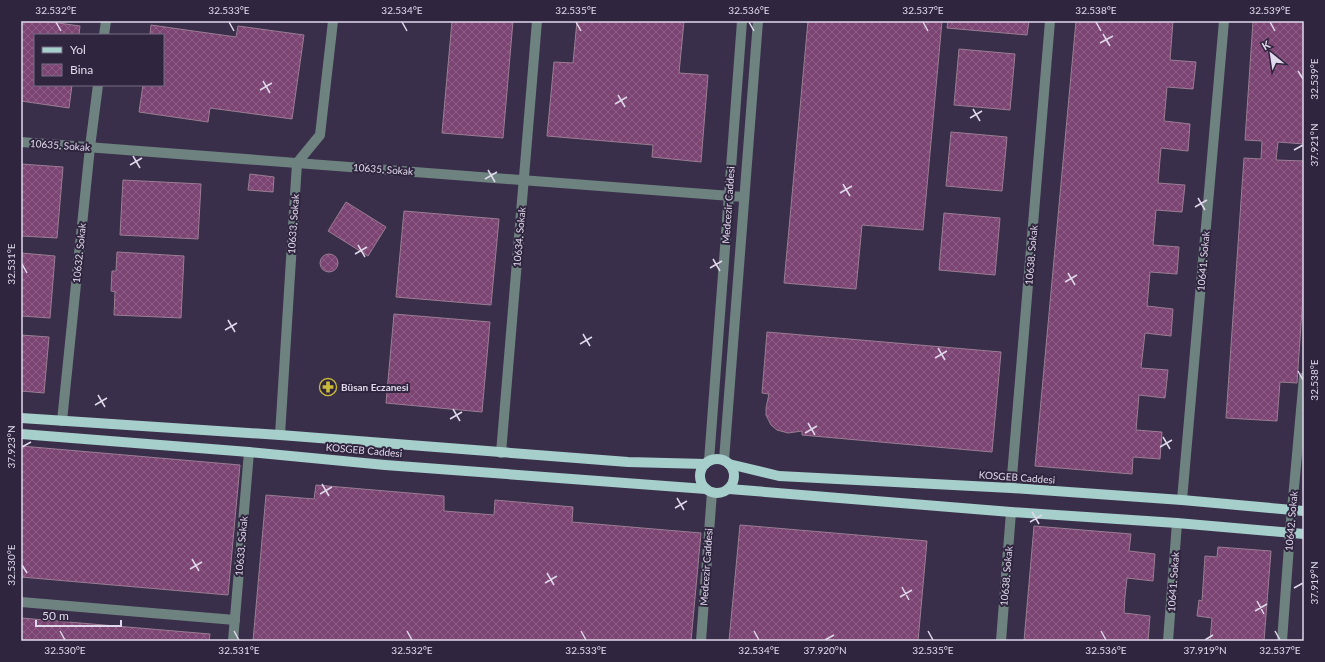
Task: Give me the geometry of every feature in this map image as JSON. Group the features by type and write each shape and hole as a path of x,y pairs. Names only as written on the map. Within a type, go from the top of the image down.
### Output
{"main road":[{"name":"KOSGEB Caddesi","path":"21,418 280,435 628,462 707,463"},
{"name":"KOSGEB Caddesi","path":"21,434 709,491"},
{"path":"729,489 734,479 732,468 726,462 714,460 707,463 702,469 700,480 709,491 721,493 729,489 1304,534"},
{"name":"KOSGEB Caddesi","path":"726,462 779,476 1012,488 1182,500 1304,511"}],"street":[{"path":"104,34 106,21"},
{"path":"297,163 320,135 333,21"},
{"name":"10634. Sokak","path":"501,452 537,21"},
{"name":"Medcezir Caddesi","path":"707,463 742,21"},
{"name":"Medcezir Caddesi","path":"726,462 744,197 758,21"},
{"name":"10638. Sokak","path":"1012,488 1050,21"},
{"name":"10641. Sokak","path":"1182,500 1224,21"},
{"name":"10632. Sokak","path":"62,421 90,147 98,86"},
{"name":"10635. Sokak","path":"21,142 744,197"},
{"name":"10633. Sokak","path":"280,435 297,163"},
{"name":"10642. Sokak","path":"1282,641 1304,377"},
{"name":"10633. Sokak","path":"233,641 249,452"},
{"name":"Medcezir Caddesi","path":"701,641 709,491"},
{"name":"10638. Sokak","path":"1001,641 1011,512"},
{"name":"10641. Sokak","path":"1168,641 1177,523"},
{"path":"21,602 235,620"}],"building":[{"path":"21,21 44,21 80,26 79,34 34,34 34,86 72,86 69,108 21,101"},
{"path":"452,21 513,21 503,138 442,133"},
{"path":"577,21 684,21 679,73 708,75 701,162 652,157 653,145 547,136 554,62 573,63"},
{"path":"808,21 942,21 923,230 862,225 856,289 784,283"},
{"path":"948,21 1029,21 1027,35 947,28"},
{"path":"1076,21 1173,21 1170,60 1196,62 1193,89 1167,87 1164,121 1190,124 1188,151 1161,148 1158,183 1185,185 1182,212 1156,210 1153,245 1179,247 1177,274 1150,272 1147,306 1173,309 1171,336 1145,333 1141,368 1168,370 1165,398 1139,395 1136,430 1162,432 1160,459 1133,457 1132,474 1035,466"},
{"path":"1253,21 1304,21 1304,144 1278,142 1276,160 1304,161 1304,280 1297,383 1280,382 1277,421 1226,418 1244,158 1261,159 1262,141 1245,140"},
{"path":"151,25 236,37 238,26 304,35 292,119 210,108 208,122 139,112 143,86 164,86 164,34 150,34"},
{"path":"959,49 1015,54 1010,110 954,105"},
{"path":"951,132 1007,137 1002,191 946,186"},
{"path":"21,164 63,167 57,238 21,236"},
{"path":"250,174 274,177 273,192 248,190"},
{"path":"123,180 201,184 198,239 120,235"},
{"path":"346,202 386,227 368,256 328,231"},
{"path":"404,211 499,219 491,305 396,297"},
{"path":"944,213 1000,218 995,275 939,270"},
{"path":"117,252 184,256 181,318 114,315 115,292 111,291 112,271 116,271"},
{"path":"21,253 55,256 50,318 21,316"},
{"path":"325,254 333,254 338,259 336,270 333,272 325,272 320,267 320,259"},
{"path":"394,314 490,322 482,412 386,403"},
{"path":"767,332 1001,352 992,452 802,435 802,431 788,433 777,430 771,425 766,415 769,394 762,393"},
{"path":"21,335 49,337 44,393 21,391"},
{"path":"21,446 240,465 228,595 21,577"},
{"path":"316,485 444,496 444,511 494,515 495,500 573,507 572,522 701,533 691,641 253,641 266,495 314,499"},
{"path":"740,525 927,541 918,641 729,641"},
{"path":"1034,526 1131,534 1129,551 1155,554 1153,581 1127,578 1125,596 1124,613 1150,616 1148,641 1024,641"},
{"path":"1218,547 1271,551 1264,641 1210,641 1212,618 1197,616 1199,600 1202,601 1205,556 1217,557"},
{"path":"21,618 210,634 209,641 21,641"}],"place":[{"name":"Büsan Eczanesi","path":"328,387"}]}
